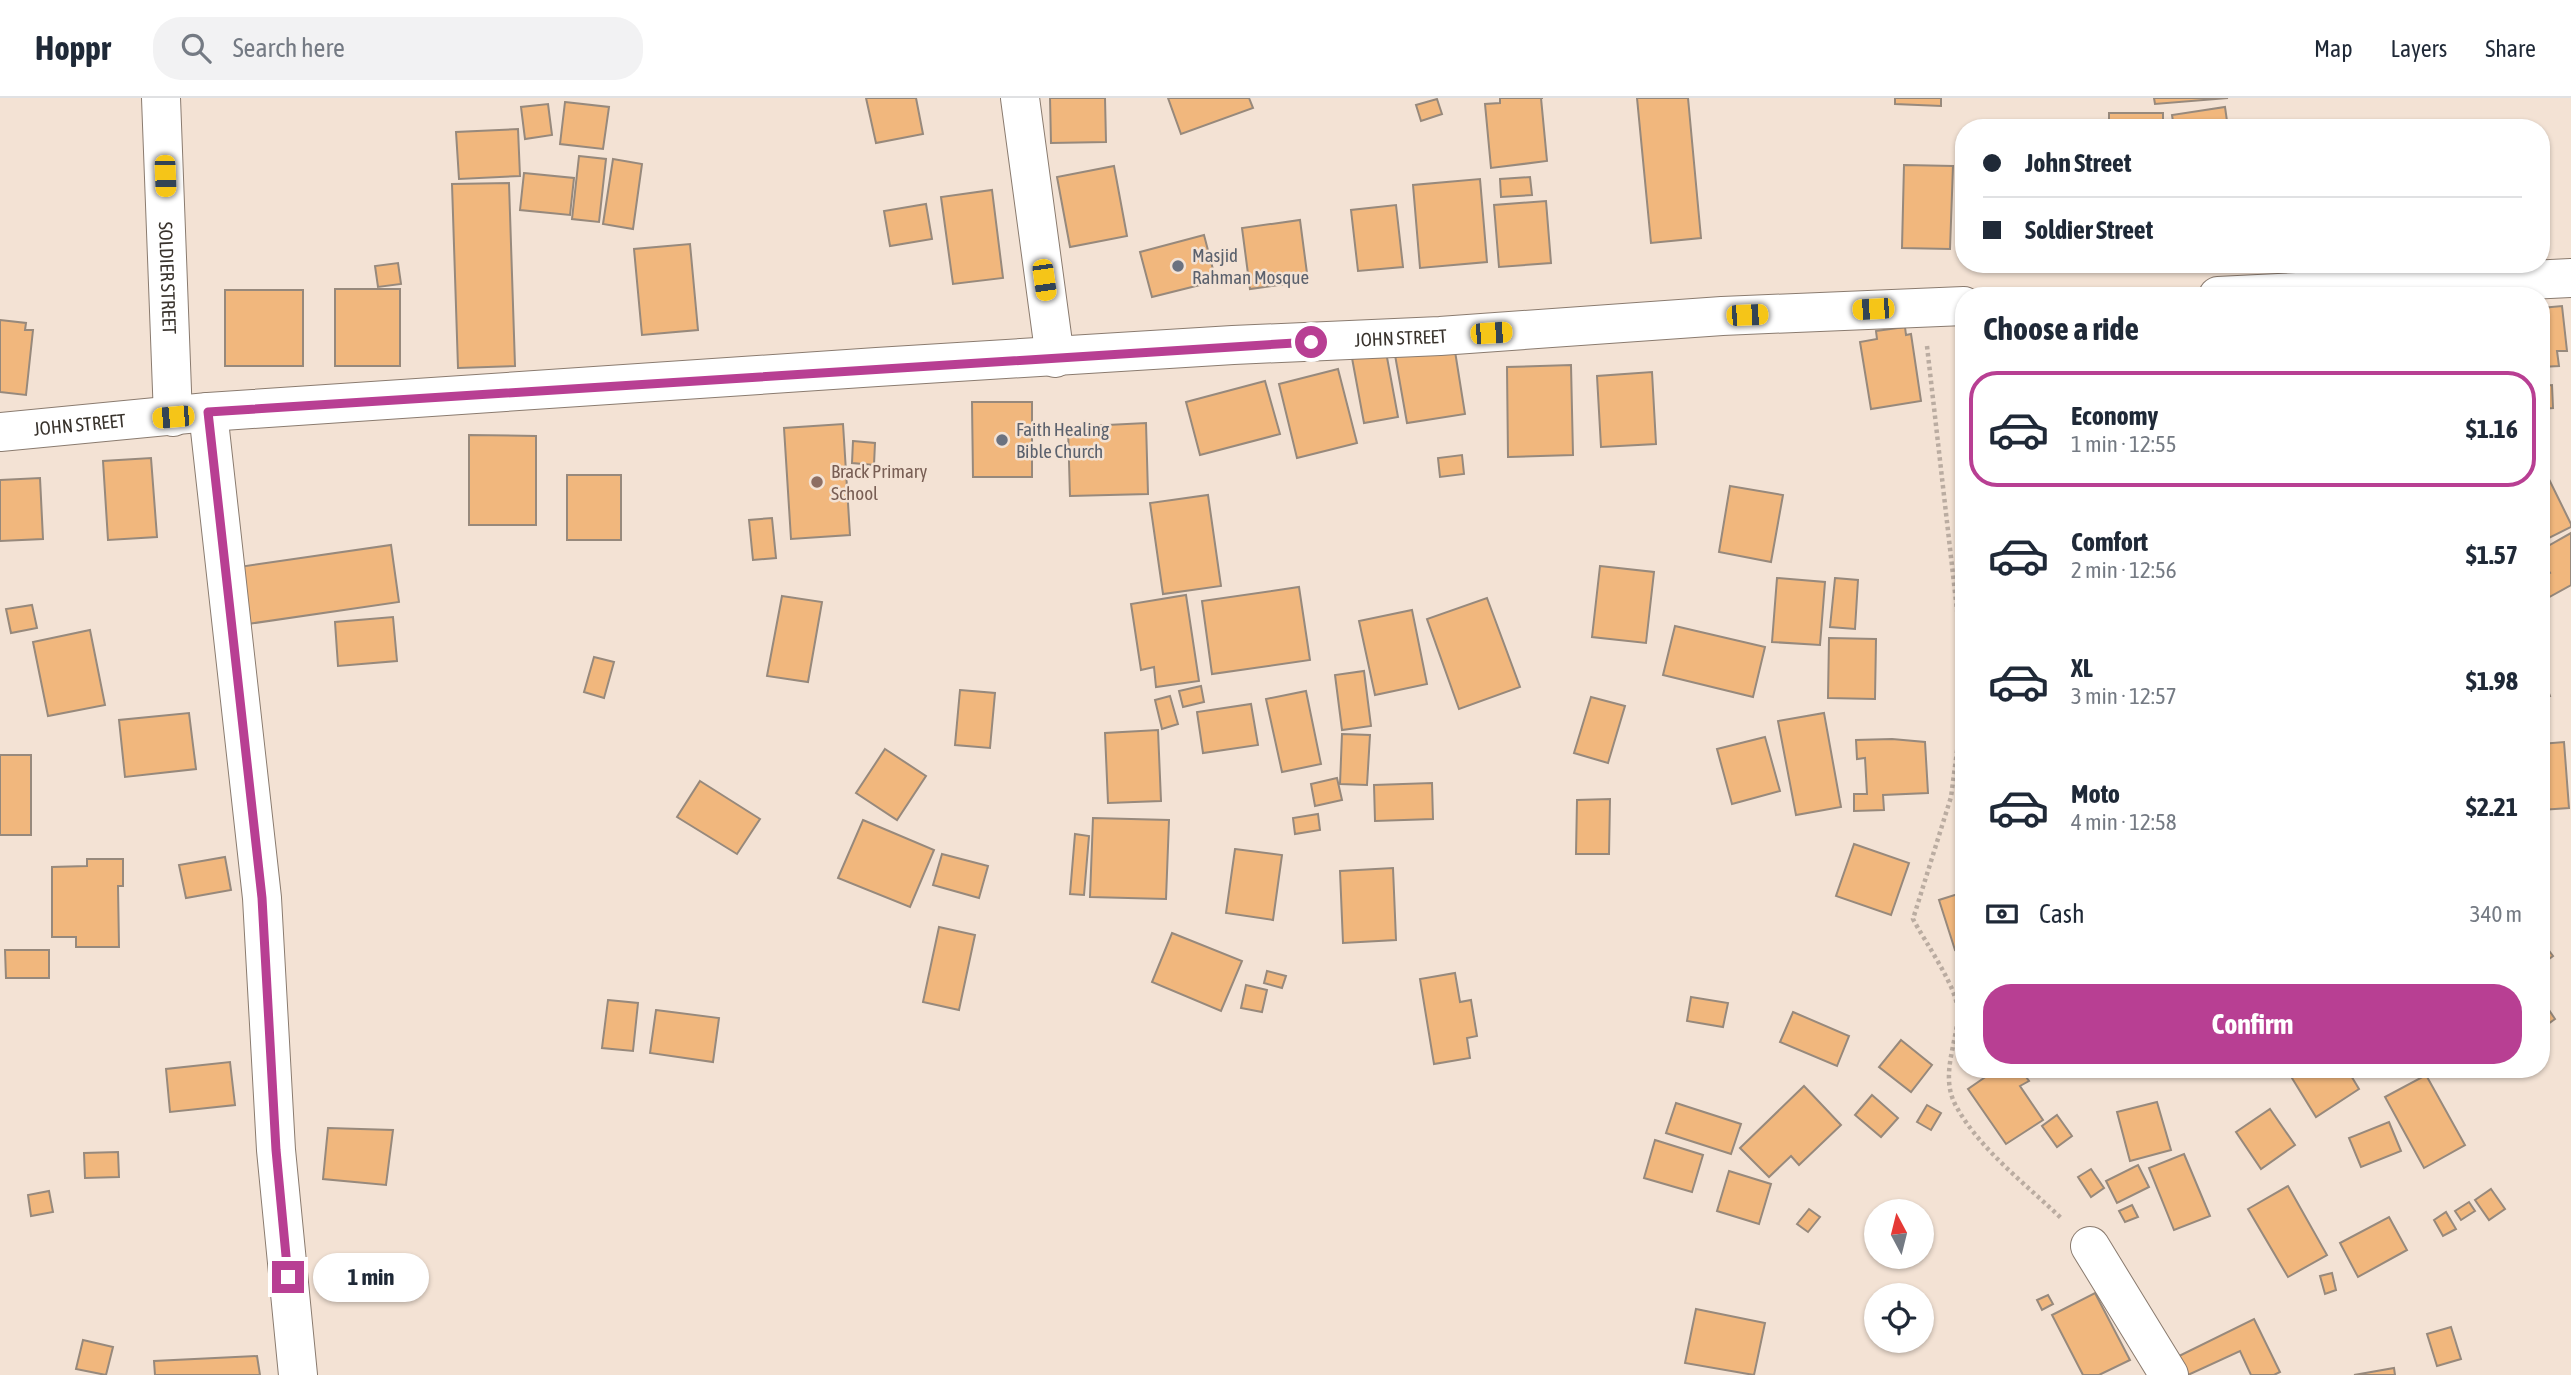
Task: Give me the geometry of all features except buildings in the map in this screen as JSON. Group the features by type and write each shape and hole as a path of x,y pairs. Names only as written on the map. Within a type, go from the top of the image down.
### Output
{"street":[{"name":"SOLDIER STREET","path":"161,98 190,414 262,898 276,1150 299,1375"},
{"path":"1020,98 1055,358"},
{"path":"2394,287 2571,278"},
{"name":"JOHN STREET","path":"0,432 190,414 1233,345 1440,337 1722,316 1955,306"},
{"path":"2090,1246 2169,1375"}],"path":[{"path":"1923,307 1955,592"},
{"path":"1955,766 1951,797 1913,919 1955,1001"},
{"path":"1955,1027 1948,1069 1955,1104 1985,1144 2090,1246"}],"place":[{"name":"Masjid Rahman Mosque","path":"1178,266"},
{"name":"Faith Healing Bible Church","path":"1002,440"},
{"name":"Brack Primary School","path":"817,482"}],"route":[{"path":"288,1277 276,1150 262,898 208,412 877,367 1311,342"}]}
